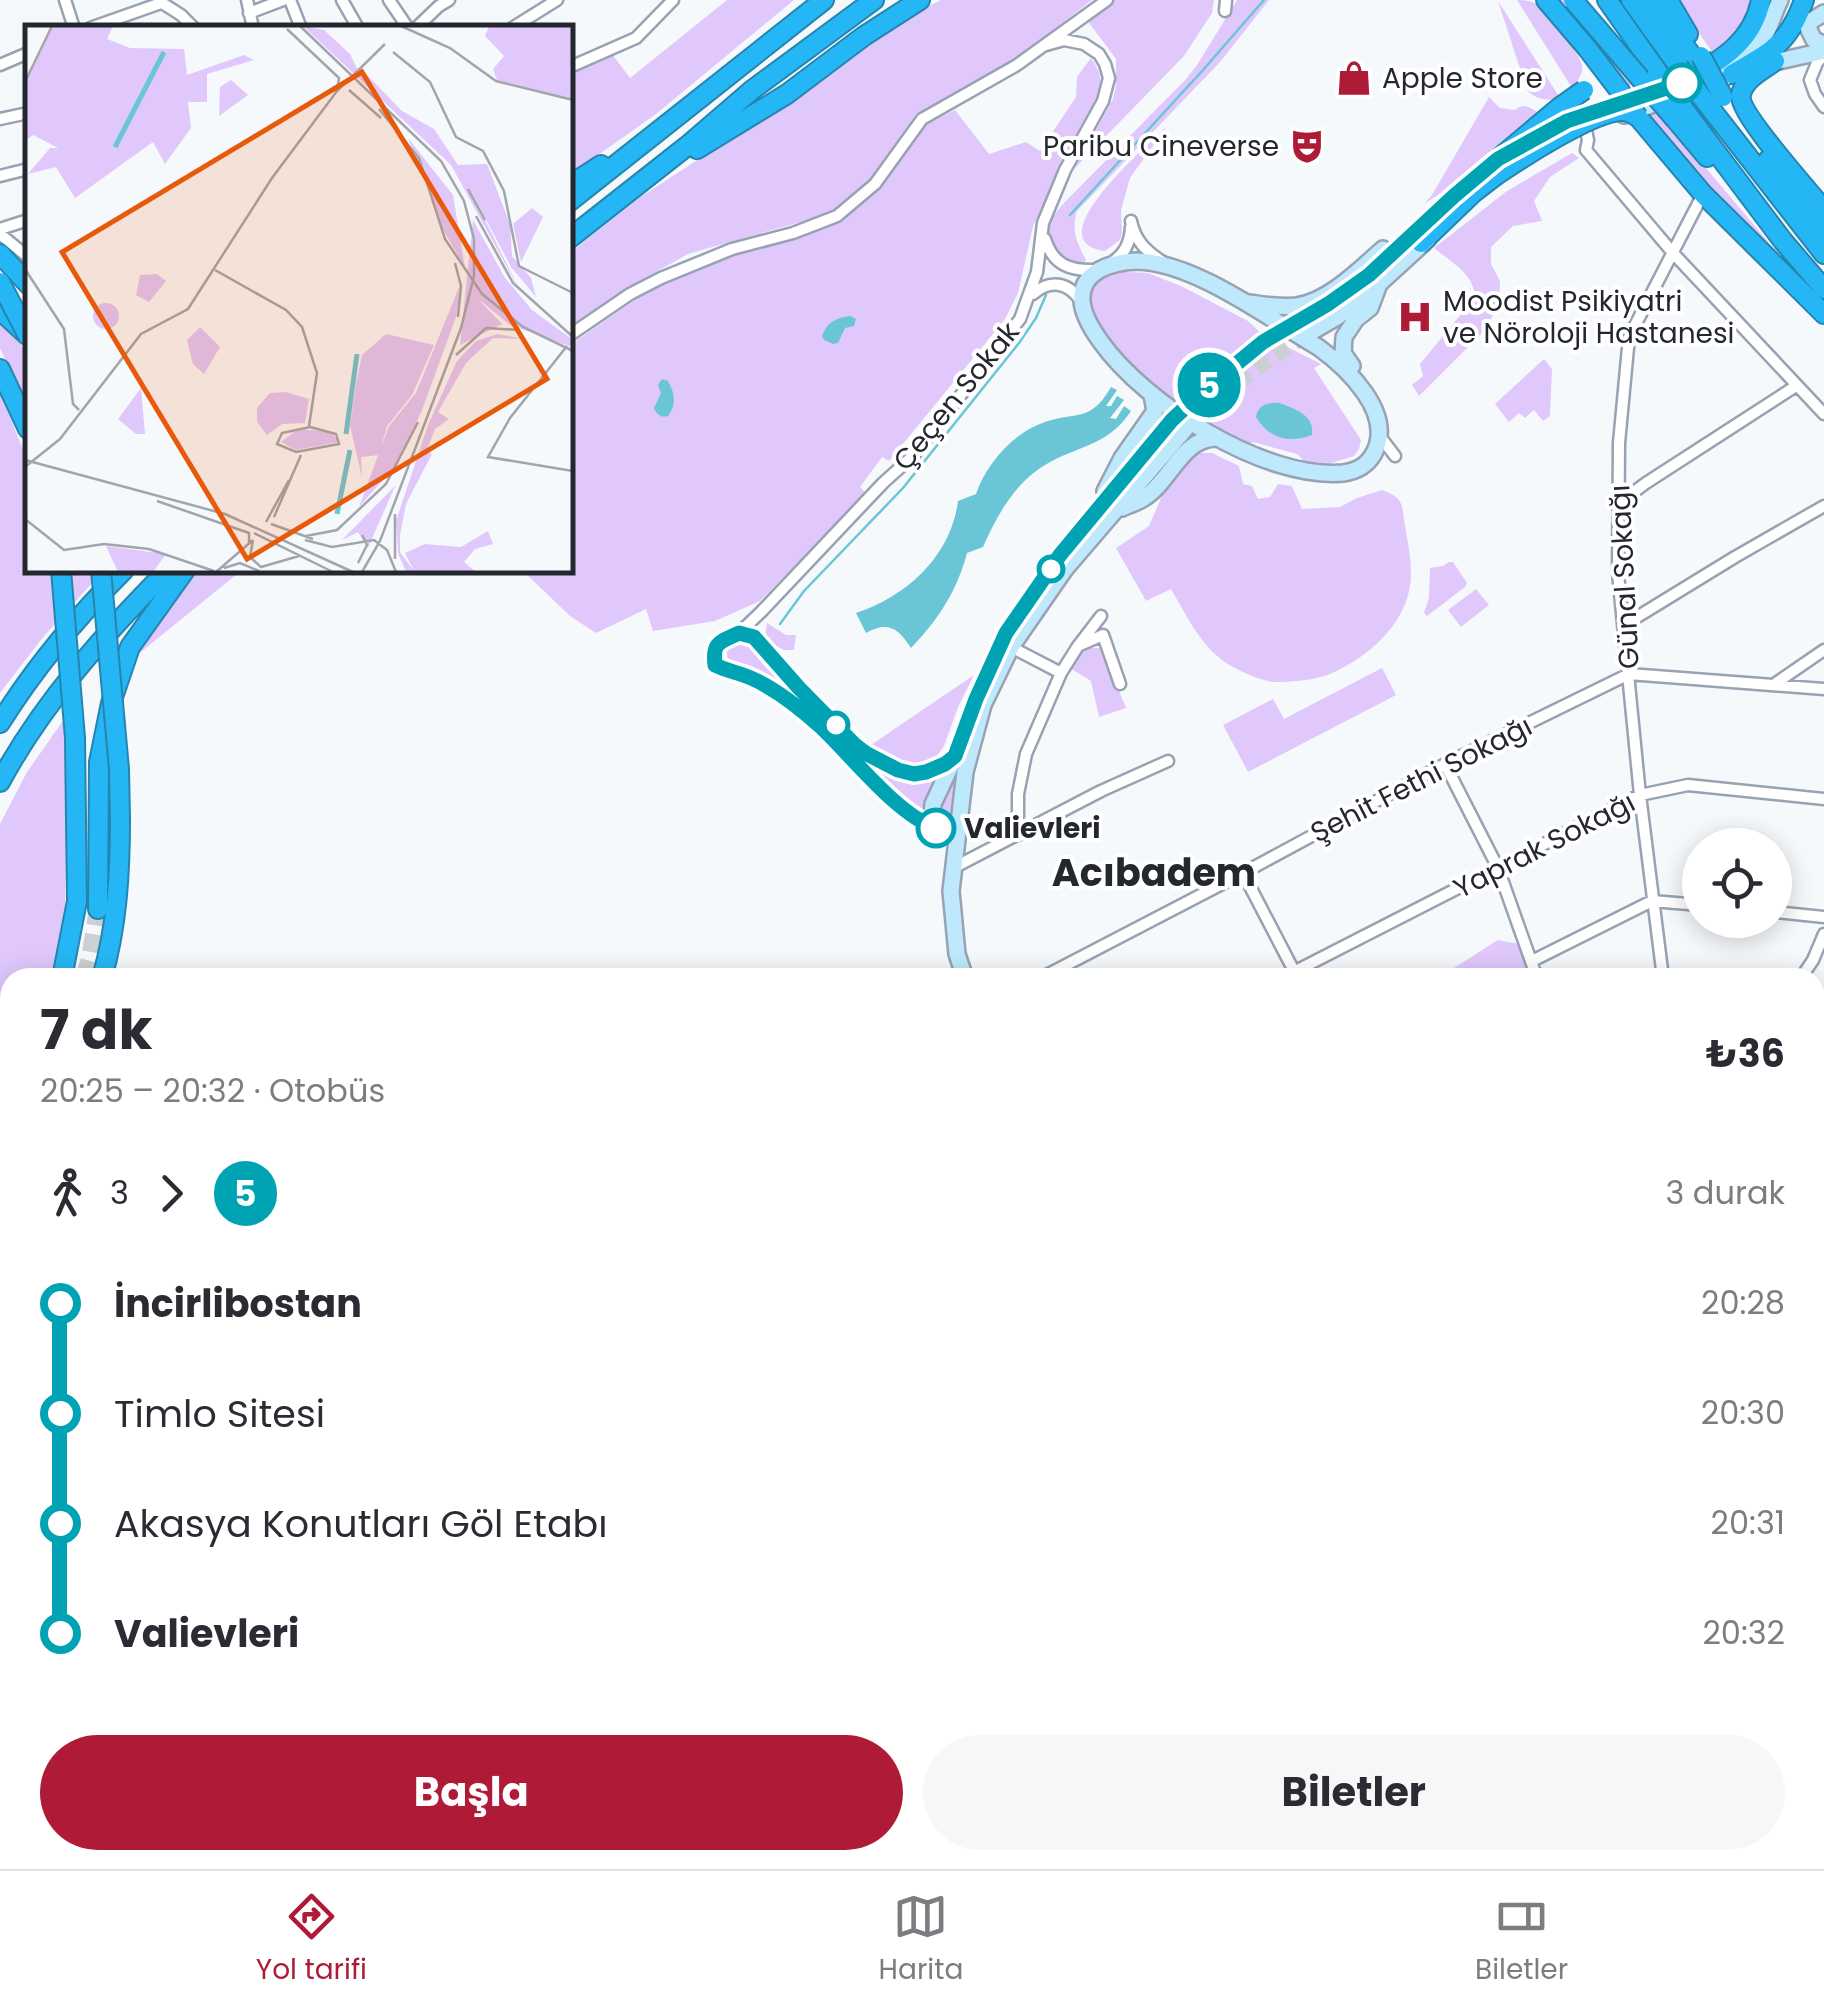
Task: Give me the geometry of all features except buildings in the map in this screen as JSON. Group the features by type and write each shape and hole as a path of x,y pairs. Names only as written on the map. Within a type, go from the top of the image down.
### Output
{"highway":[{"path":"572,236 752,90 872,0"},
{"path":"633,188 787,94 920,0"},
{"path":"1546,0 1703,194 1824,314"},
{"path":"1573,0 1680,115 1824,289"},
{"path":"1607,0 1657,71 1680,115"},
{"path":"1631,0 1690,67 1824,254"},
{"path":"1650,0 1690,67"},
{"path":"1668,0 1690,67"},
{"path":"1690,67 1729,54 1740,44 1754,24 1761,0"},
{"path":"1732,74 1786,37 1804,0"},
{"path":"572,199 821,1"},
{"path":"1421,243 1560,107 1584,90 1594,72 1587,48"},
{"path":"1775,61 1752,77 1741,95 1741,103 1824,210"},
{"path":"1715,100 1824,230"},
{"path":"1497,168 1606,115 1630,112 1642,122"},
{"path":"572,184 662,129"},
{"path":"0,254 23,280"},
{"path":"0,282 25,330"},
{"path":"0,310 25,333"},
{"path":"0,369 25,423"},
{"path":"61,572 75,738 77,901 64,968"},
{"path":"102,572 112,686 119,769 114,824 98,909 99,762 111,703 130,647 184,572"},
{"path":"0,724 46,656 122,572"},
{"path":"0,782 69,681 166,572"},
{"path":"104,968 120,865 114,824"}],"main road":[{"path":"1242,302 1293,306 1314,300 1348,279 1454,196 1567,121 1690,67 1729,65 1744,56 1767,30 1780,0"},
{"path":"1824,13 1811,20 1808,28 1824,50"},
{"path":"1454,196 1369,275 1305,326 1337,316 1380,283 1421,243 1453,223 1497,185 1566,140 1732,74 1824,50"},
{"path":"1370,401 1334,358 1242,302 1174,268 1152,262 1103,267 1086,285 1082,302 1089,323 1106,349 1132,378 1189,421 1258,456 1287,466 1340,473 1357,470 1368,462 1376,448 1378,423 1370,401 1358,375 1343,354 1344,337 1356,319 1370,308 1380,283"},
{"path":"1094,514 1122,458 1154,411 1152,394"},
{"path":"930,826 933,804 1006,633 1060,555 1179,424 1118,509 1067,567 1011,647 982,705 965,772 953,868 957,954 962,968"},
{"path":"1118,509 1146,498 1202,438 1219,438"},
{"path":"930,826 947,826 960,804"},
{"path":"930,826 957,845"}],"street":[{"path":"65,0 73,25"},
{"path":"247,0 252,25"},
{"path":"249,13 286,0 299,25"},
{"path":"342,0 356,25"},
{"path":"389,0 415,25"},
{"path":"417,25 450,0"},
{"path":"517,25 556,0"},
{"path":"572,67 636,38 673,0"},
{"path":"572,334 661,278 837,216 874,184 922,119 1017,65 1107,0"},
{"path":"98,25 160,2 191,25"},
{"path":"1076,23 1073,28 1079,42"},
{"path":"1046,44 1079,42"},
{"name":"Çeçen Sokak","path":"930,826 870,778 808,716 750,677 715,665 713,652 718,643 739,633 914,455 1014,330 1038,272 1043,223 1108,86 1105,64 1098,54 1079,42"},
{"path":"1824,50 1810,80 1824,107"},
{"path":"0,65 25,54"},
{"path":"0,120 25,114"},
{"path":"1586,130 1586,150 1673,253 1824,414"},
{"path":"0,176 25,170"},
{"name":"Günal Sokağı","path":"1662,968 1618,573 1619,442 1629,337 1703,194"},
{"path":"25,221 0,231 25,254"},
{"path":"1043,223 1050,252 1066,266 1080,270 1103,267 1120,257 1130,237 1131,222 1141,245 1174,268"},
{"path":"1038,272 1066,266"},
{"path":"1038,272 1054,284 1071,289 1082,302"},
{"path":"1029,299 1039,288 1054,284"},
{"path":"1619,503 1796,386"},
{"path":"1378,434 1394,456"},
{"path":"1624,625 1824,506"},
{"path":"1018,836 1018,794 1026,754 1062,674 1101,616"},
{"path":"739,633 754,637 799,688 867,754 914,774 936,768 955,756"},
{"path":"1078,646 1103,635 1120,684"},
{"path":"1011,647 1062,674"},
{"path":"1775,684 1824,650"},
{"name":"Şehit Fethi Sokağı","path":"1060,968 1445,764 1629,674 1824,689"},
{"path":"953,868 1168,760"},
{"path":"1445,764 1498,868 1534,968"},
{"name":"Yaprak Sokağı","path":"1300,968 1640,795 1688,785 1824,800"},
{"path":"1243,873 1292,968"},
{"path":"1532,960 1652,901 1682,904"},
{"path":"1792,914 1824,917"},
{"path":"1808,968 1824,934"}],"shaded area":[{"path":"727,0 794,0 656,114 572,174 572,71 612,54 630,78"},
{"path":"941,0 1092,0 1013,61 916,114 869,180 832,213 688,254 572,325 572,251 639,198 803,91 890,26"},
{"path":"1113,0 1214,0 1212,13 1184,56 1073,170 1113,99 1116,59 1087,20"},
{"path":"1237,0 1269,0 1221,61 1077,211 1075,230 1086,260 1083,264 1062,258 1049,241 1054,215 1186,79"},
{"path":"1517,0 1540,6 1577,54 1582,69 1572,88"},
{"path":"1552,0 1569,0 1635,82 1623,90"},
{"path":"1676,0 1753,0 1739,32 1715,56"},
{"path":"1498,1 1560,98 1542,99 1527,90"},
{"path":"1091,58 1100,76 1099,96 1033,226 1018,293 1005,319 889,461 882,457 860,487 866,493 760,601 715,621 653,631 646,609 596,633 570,616 524,572 572,572 572,344 645,293 734,254 840,221 879,188 927,124 955,110 989,154 1026,142 1040,151 1076,97 1077,77"},
{"path":"1489,97 1500,108 1515,110 1524,106 1539,113 1424,204 1432,195"},
{"path":"1659,112 1801,281 1689,170 1646,117"},
{"path":"1167,126 1130,178 1121,210 1120,240 1105,251 1086,244 1082,230 1089,212 1121,171"},
{"path":"1572,153 1579,158 1550,177 1534,201 1542,221 1513,226 1491,247 1491,264 1500,281 1499,305 1483,332 1419,396 1412,385 1423,376 1420,364 1475,297 1466,275 1434,248 1507,191"},
{"path":"1109,271 1148,273 1181,286 1321,364 1314,368 1361,440 1354,456 1319,467 1297,454 1253,442 1247,445 1166,398 1110,344 1091,314 1088,290"},
{"path":"0,323 19,340 25,353 25,404 0,348"},
{"path":"1544,359 1552,369 1550,416 1543,421 1534,410 1525,418 1519,413 1509,422 1495,404"},
{"path":"0,393 25,454 25,572 102,572 44,636 0,693"},
{"path":"1196,453 1212,453 1239,466 1243,484 1252,486 1258,499 1270,497 1278,484 1292,486 1302,509 1340,507 1382,490 1399,500 1410,555 1410,586 1400,615 1381,640 1330,674 1271,682 1238,669 1213,652 1171,589 1146,601 1116,548 1149,526 1167,484"},
{"path":"1453,562 1467,583 1427,616 1424,613 1430,568"},
{"path":"189,572 240,572 136,656 150,627"},
{"path":"1476,589 1489,605 1461,627 1448,610"},
{"path":"767,623 786,635 796,635 794,650 768,642"},
{"path":"735,639 749,645 802,706 763,678 728,660 728,648"},
{"path":"1086,648 1102,648 1126,708 1099,717 1091,681 1070,668"},
{"path":"1382,668 1396,695 1248,772 1223,725 1273,699 1284,719"},
{"path":"974,675 944,746 934,760 911,767 865,749"},
{"path":"67,715 65,909 56,968 0,968 0,824 27,772"},
{"path":"972,724 950,815 944,820 933,817"},
{"path":"874,770 907,779 940,776 924,806 915,813 874,777"},
{"path":"1498,940 1519,944 1526,968 1454,968"}],"water":[{"path":"850,316 856,319 854,326 845,328 838,343 824,340 822,336 829,324"},
{"path":"662,379 668,381 674,399 666,417 654,408"},
{"path":"1111,387 1117,390 1106,406 1111,406 1117,396 1124,400 1110,418 1116,419 1124,406 1131,411 1123,422 1096,442 1040,468 1019,487 983,547 967,553 945,604 911,648 892,628 880,627 866,633 856,613 892,596 924,571 946,539 958,501 976,494 1003,451 1034,427 1090,411"},
{"path":"1279,403 1307,418 1312,435 1287,439 1267,430 1257,413 1264,405"}],"waterway":[{"path":"1070,215 1264,0"},
{"path":"780,624 804,591 903,488 1019,343 1046,295"}],"tunnel":[{"path":"1171,420 1231,368 1296,323"},
{"path":"1186,428 1241,380 1309,333"},
{"path":"87,968 98,909"}],"bus line":[{"name":"5","path":"936,828 908,812 808,716 750,677 715,665 713,652 718,643 739,633 754,637 855,745 882,762 914,774 945,764 955,756 1006,633 1060,555 1172,420 1200,394 1263,342 1369,275 1498,159 1567,121 1682,83"}],"place":[{"name":"Apple Store","path":"1354,78"},
{"name":"Paribu Cineverse","path":"1307,146"},
{"name":"Moodist Psikiyatri ve Nöroloji Hastanesi","path":"1415,317"},
{"name":"Valievleri","path":"936,828"}],"district":[{"name":"Acıbadem","path":"1154,873"}]}
